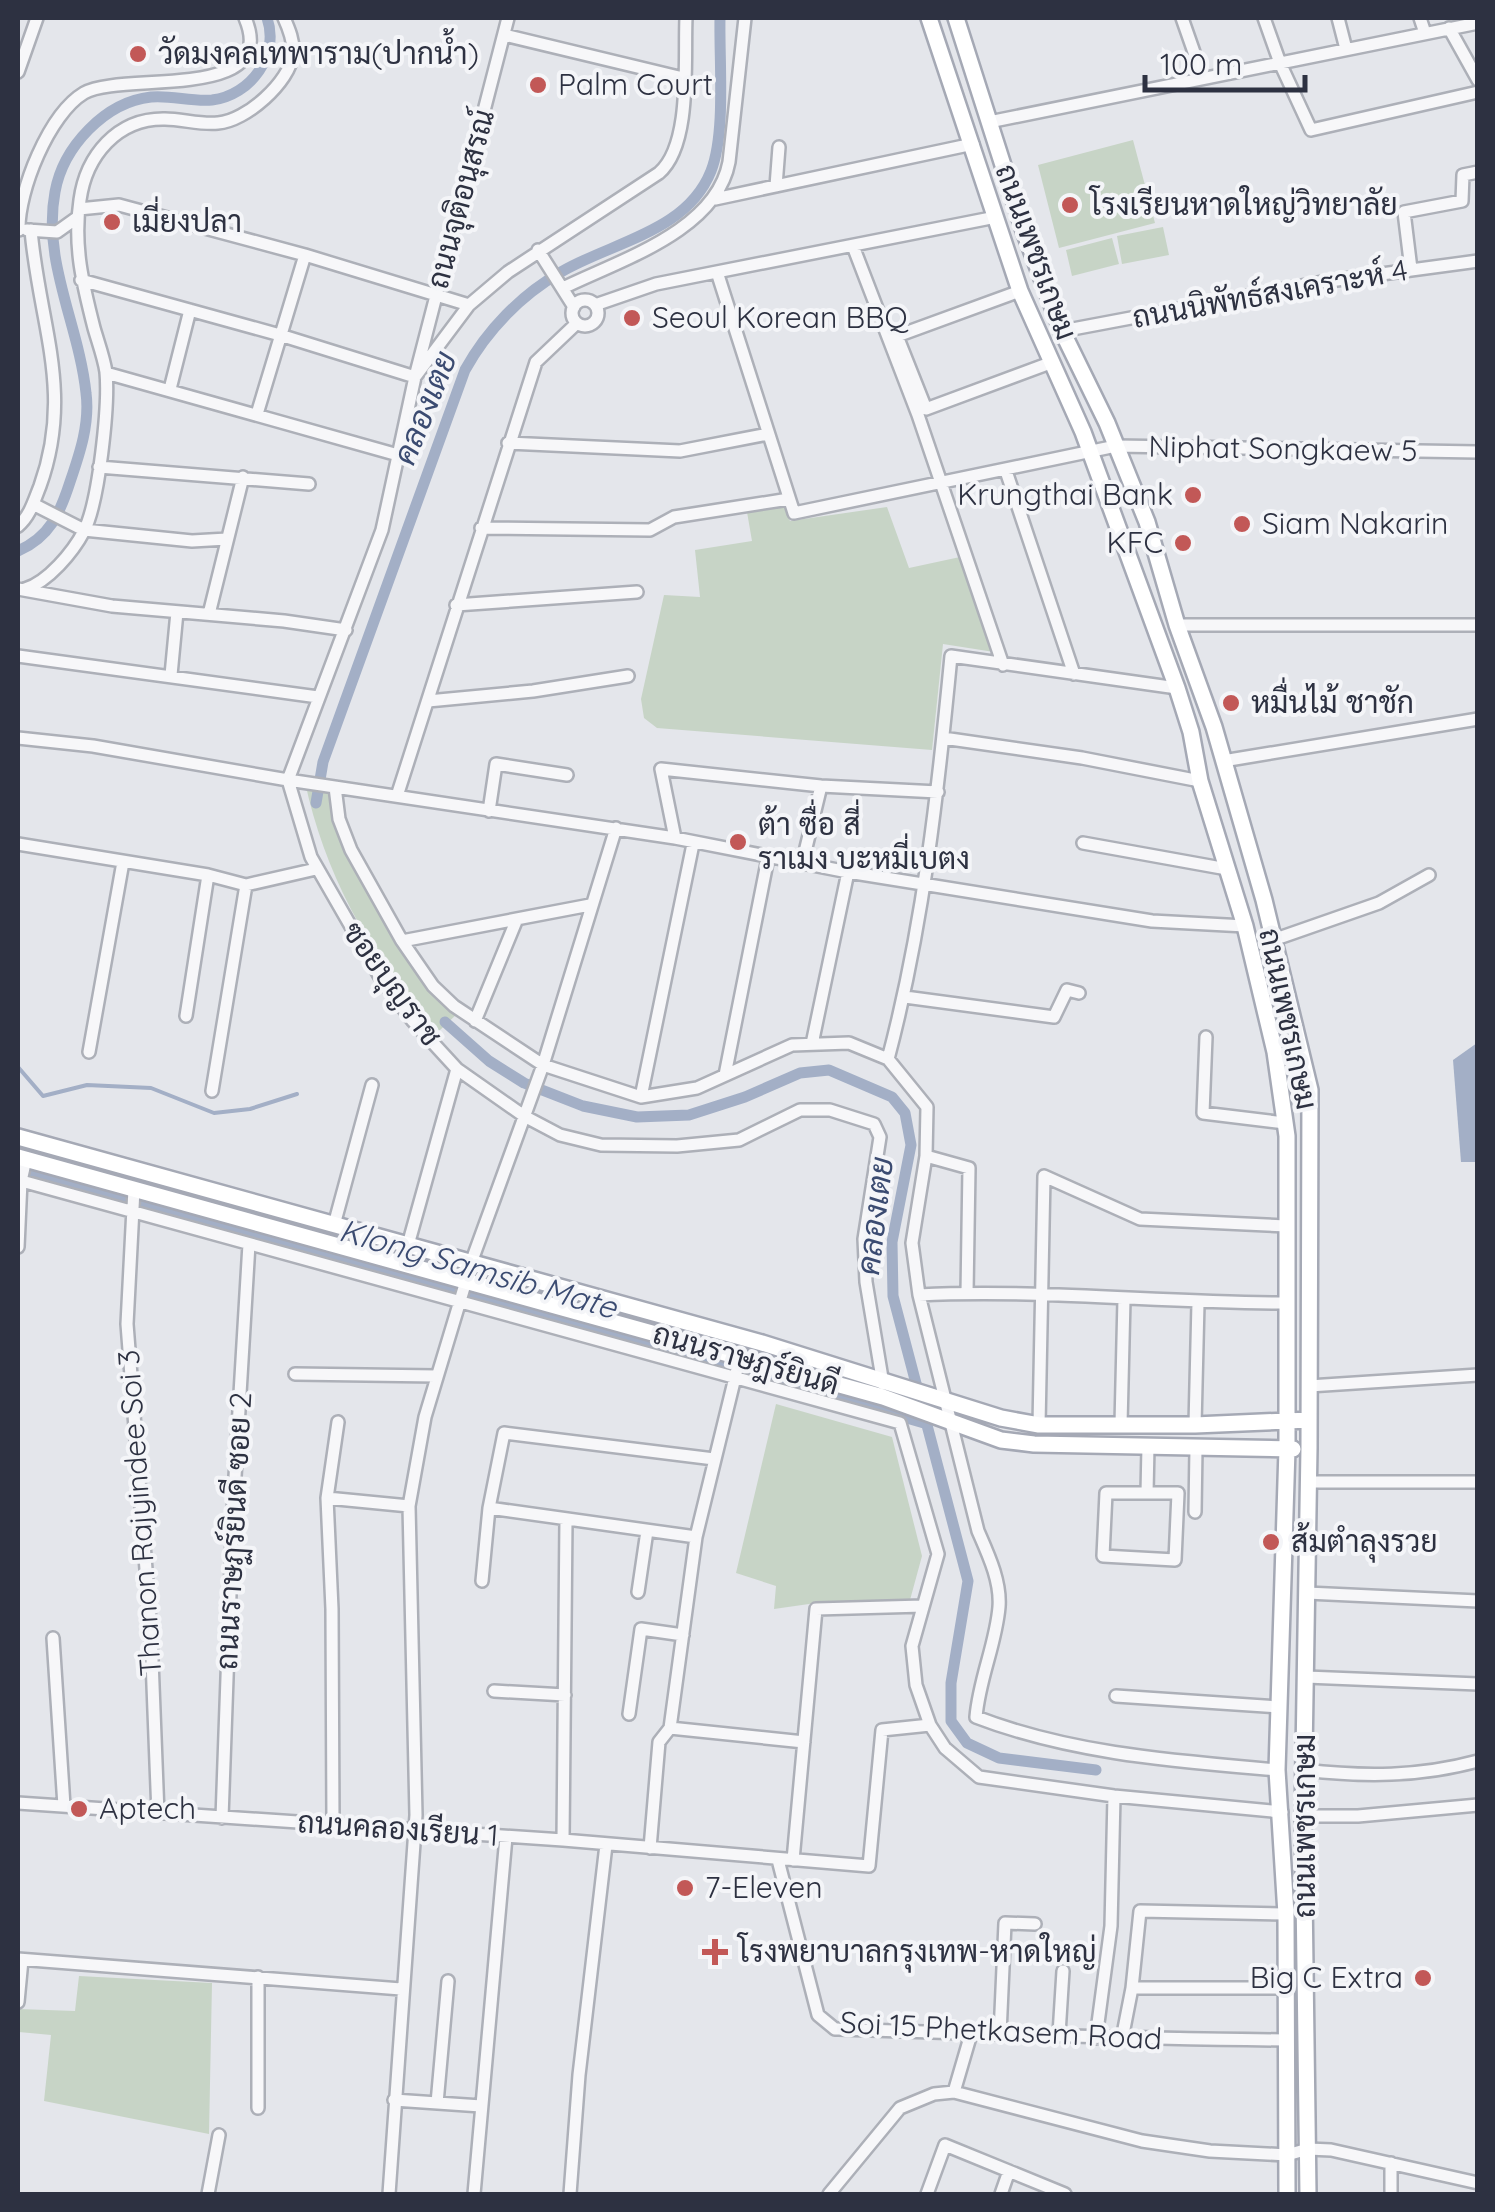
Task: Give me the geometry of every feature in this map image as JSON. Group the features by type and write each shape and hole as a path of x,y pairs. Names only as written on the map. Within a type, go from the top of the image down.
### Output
{"main road":[{"name":"ถนนเพชรเกษม","path":"929,18 1020,291 1090,453 1191,732 1200,781 1245,926 1275,1052 1285,1123 1287,1449 1278,1770 1286,1914 1288,2194"},
{"name":"ถนนเพชรเกษม","path":"956,18 1024,231 1062,331 1147,522 1176,625 1223,761 1274,940 1310,1090 1303,1816 1308,2194"},
{"path":"949,73 973,64"},
{"path":"1245,926 1267,920"},
{"path":"22,1158 24,1139"},
{"name":"ถนนราษฎร์ยินดี","path":"24,1139 472,1262 948,1402 1039,1425 1308,1420"},
{"name":"ถนนราษฎร์ยินดี","path":"22,1158 883,1398 1001,1440 1034,1444 1309,1448"}],"street":[{"path":"18,72 36,18"},
{"path":"18,526 38,507 52,443 56,392 22,202 35,160 60,119 78,97 92,90 218,76 236,66 251,36 245,18"},
{"path":"22,589 48,576 84,530 99,467 106,373 81,280 78,252 83,186 94,158 112,136 152,120 215,124 255,106 286,75 293,56 284,18"},
{"name":"ถนนจุติอนุสรณ์","path":"288,780 382,530 414,377 508,18"},
{"path":"81,280 414,377 468,305 659,173 672,160 679,138 686,18"},
{"path":"563,288 672,234 694,220 715,198 724,184 729,162 745,18"},
{"path":"1182,18 1202,78"},
{"path":"1264,18 1311,130 1478,92"},
{"path":"1338,18 1346,49"},
{"path":"1420,18 1425,33"},
{"path":"989,122 1478,23"},
{"path":"18,28 32,32"},
{"path":"1449,28 1478,80"},
{"path":"504,35 683,78"},
{"path":"715,198 973,144"},
{"path":"776,186 779,147"},
{"path":"1410,269 1404,212 1462,201 1463,174 1478,172"},
{"path":"57,232 79,212 119,204 468,305"},
{"path":"581,325 572,316 656,284 996,217"},
{"path":"26,230 57,232 78,252"},
{"path":"853,246 918,415 1003,665"},
{"path":"397,796 536,362 581,325 593,324 588,307 563,288 540,254"},
{"path":"257,414 305,255"},
{"name":"ถนนนิพัทธ์สงเคราะห์ 4","path":"1062,331 1304,286 1478,260"},
{"path":"481,528 650,530 674,517 789,499 717,272"},
{"path":"1020,291 897,336 926,409 1050,363"},
{"path":"170,389 190,310"},
{"path":"106,373 398,455"},
{"path":"508,444 680,451 768,434"},
{"name":"Niphat Songkaew 5","path":"789,499 794,513 1116,446 1478,452"},
{"path":"99,467 309,484"},
{"path":"1006,471 1074,674"},
{"path":"209,614 243,477"},
{"path":"38,507 84,530 192,541 227,539"},
{"path":"22,589 112,606 346,630"},
{"path":"456,605 637,592"},
{"path":"171,674 176,612"},
{"path":"1176,625 1478,625"},
{"path":"18,656 318,697"},
{"path":"888,1060 905,997 925,886 951,656 1176,688"},
{"path":"428,700 533,691 628,676"},
{"path":"1223,761 1478,719"},
{"path":"18,738 93,746 288,780 616,828 925,886 1152,922 1245,926"},
{"path":"943,738 1082,758 1200,781"},
{"path":"490,811 496,764 567,775"},
{"path":"675,838 661,769 821,786 938,792"},
{"name":"ซอยบุญราช","path":"288,780 316,868 380,977 412,1020 457,1069 524,1116 560,1135 601,1145 677,1146 739,1140 800,1110 830,1110 874,1124 880,1137 864,1238 883,1398"},
{"path":"802,864 821,786"},
{"path":"335,787 339,819 350,850 402,941 438,991 542,1065 641,1097 697,1088 792,1045 849,1043 888,1060 927,1107 926,1156 912,1242 919,1296 978,1531 993,1565 999,1606 976,1716 1024,1735 1074,1746 1180,1762 1278,1770"},
{"path":"472,1262 542,1065 616,828"},
{"path":"1082,843 1227,869"},
{"path":"18,844 208,875 246,885 316,868"},
{"path":"641,1097 693,844"},
{"path":"724,1075 768,858"},
{"path":"89,1052 123,862"},
{"path":"812,1044 848,872"},
{"path":"186,1016 208,875"},
{"path":"1274,940 1379,902 1429,875"},
{"path":"212,1091 246,885"},
{"path":"402,941 590,905"},
{"path":"475,1021 517,918"},
{"path":"905,997 1054,1017 1067,990 1079,993"},
{"path":"1206,1037 1203,1113 1285,1123"},
{"path":"408,1245 457,1069"},
{"path":"334,1225 372,1086"},
{"path":"926,1156 968,1168 967,1293"},
{"path":"18,1247 22,1158"},
{"path":"1039,1425 1044,1176 1140,1219 1286,1226"},
{"path":"20,1180 735,1380 900,1422 938,1554 912,1646 916,1685 930,1726 946,1748 979,1777 1114,1796 1282,1812"},
{"path":"98,1202 102,1180"},
{"name":"Thanon Rajyindee Soi 3","path":"134,1190 127,1324 150,1634 158,1814"},
{"name":"ถนนราษฏร์ยินดี ซอย 2","path":"222,1818 233,1510 249,1244"},
{"path":"389,2194 416,1815 409,1506 425,1417 466,1281"},
{"path":"919,1296 1043,1294 1198,1303 1286,1303"},
{"path":"1121,1424 1124,1299"},
{"path":"1195,1425 1198,1303"},
{"path":"650,1848 659,1742 670,1728 696,1537 740,1357"},
{"path":"295,1374 436,1376"},
{"path":"1310,1386 1478,1375"},
{"path":"333,1825 327,1498 338,1422"},
{"path":"482,1581 489,1508 504,1434 714,1459"},
{"path":"1148,1446 1148,1493"},
{"path":"1195,1512 1196,1448"},
{"path":"1308,1482 1478,1482"},
{"path":"1106,1493 1148,1493 1178,1493 1175,1560 1103,1556 1106,1493"},
{"path":"327,1498 409,1506"},
{"path":"489,1508 696,1537"},
{"path":"563,1840 566,1519"},
{"path":"638,1592 647,1531"},
{"path":"1307,1593 1478,1601"},
{"path":"793,1860 816,1609 923,1606"},
{"path":"630,1714 641,1629 683,1635"},
{"path":"53,1638 64,1806"},
{"path":"1306,1677 1478,1684"},
{"path":"494,1691 566,1695"},
{"path":"1116,1696 1279,1707"},
{"name":"ถนนคลองเรียน 1","path":"18,1803 563,1840 868,1866 882,1730 930,1726"},
{"path":"670,1728 804,1742"},
{"path":"1304,1770 1366,1777 1410,1774 1478,1761"},
{"path":"1096,2038 1110,1926 1114,1796"},
{"path":"1303,1816 1358,1816 1478,1805"},
{"path":"474,2194 506,1836"},
{"path":"570,2194 606,1845"},
{"name":"Soi 15 Phetkasem Road","path":"778,1860 818,2016 835,2029 1122,2039 1287,2040"},
{"path":"1122,2039 1140,1912 1286,1914"},
{"path":"1000,2034 1004,1924 1035,1924"},
{"path":"18,2002 20,1959 401,1989"},
{"path":"1059,2034 1063,1971"},
{"path":"258,1976 258,2108"},
{"path":"437,2103 448,1981"},
{"path":"1132,1988 1287,1988"},
{"path":"954,2092 972,2034"},
{"path":"829,2194 900,2108 934,2094 954,2092 1142,2141 1210,2151 1287,2154 1308,2149 1331,2150 1477,2183 1476,2194"},
{"path":"394,2100 481,2106"},
{"path":"208,2194 218,2135"},
{"path":"927,2194 945,2145 1065,2194"},
{"path":"1391,2163 1391,2194"},
{"path":"1001,2194 1009,2170"}],"green space":[{"path":"1133,140 1155,223 1059,248 1038,165"},
{"path":"1163,227 1169,255 1122,264 1117,236"},
{"path":"1112,238 1119,264 1072,276 1066,250"},
{"path":"784,506 790,521 887,507 909,568 960,557 994,652 943,644 932,750 657,728 644,718 641,699 664,595 700,597 695,550 752,541 747,512"},
{"path":"305,782 339,788 356,850 370,879 402,935 458,1013 439,1031 393,977 355,916 325,851"},
{"path":"776,1404 892,1437 922,1556 910,1600 816,1603 774,1609 776,1586 736,1573"},
{"path":"79,1976 212,1983 209,2134 44,2101 51,2035 19,2032 18,2009 75,2011"}],"water":[{"path":"1477,1043 1478,1162 1461,1162 1453,1060"}],"waterway":[{"name":"คลองเตย","path":"18,551 38,539 58,514 85,427 87,404 82,368 53,243 55,192 67,159 103,117 134,101 151,97 212,100 239,90 250,82 266,59 270,32 267,18"},
{"name":"คลองเตย","path":"316,803 323,762 465,370 494,327 532,291 561,272 666,222 700,192 711,171 719,137 720,18"},
{"name":"คลองเตย","path":"445,1022 489,1061 524,1083 583,1106 637,1117 689,1115 800,1073 829,1070 892,1097 905,1113 911,1145 892,1242 893,1296 968,1581 951,1683 951,1721 967,1743 999,1758 1096,1770"},
{"path":"18,1067 43,1096 87,1085 151,1088 214,1113 250,1109 297,1094"},
{"name":"Klong Samsib Mate","path":"18,1167 454,1287 924,1423"}],"place":[{"name":"วัดมงคลเทพาราม(ปากน้ำ)","path":"138,54"},
{"name":"Palm Court","path":"538,85"},
{"name":"โรงเรียนหาดใหญ่วิทยาลัย","path":"1070,205"},
{"name":"เมี่ยงปลา","path":"112,222"},
{"name":"Seoul Korean BBQ","path":"632,318"},
{"name":"Krungthai Bank","path":"1193,495"},
{"name":"Siam Nakarin","path":"1242,524"},
{"name":"KFC","path":"1183,543"},
{"name":"หมื่นไม้ ชาชัก","path":"1231,703"},
{"name":"ต้า ซื่อ สี่ ราเมง บะหมี่เบตง","path":"738,842"},
{"name":"ส้มตำลุงรวย","path":"1271,1542"},
{"name":"Aptech","path":"79,1809"},
{"name":"7-Eleven","path":"685,1888"},
{"name":"โรงพยาบาลกรุงเทพ-หาดใหญ่","path":"715,1952"},
{"name":"Big C Extra","path":"1423,1978"}]}
